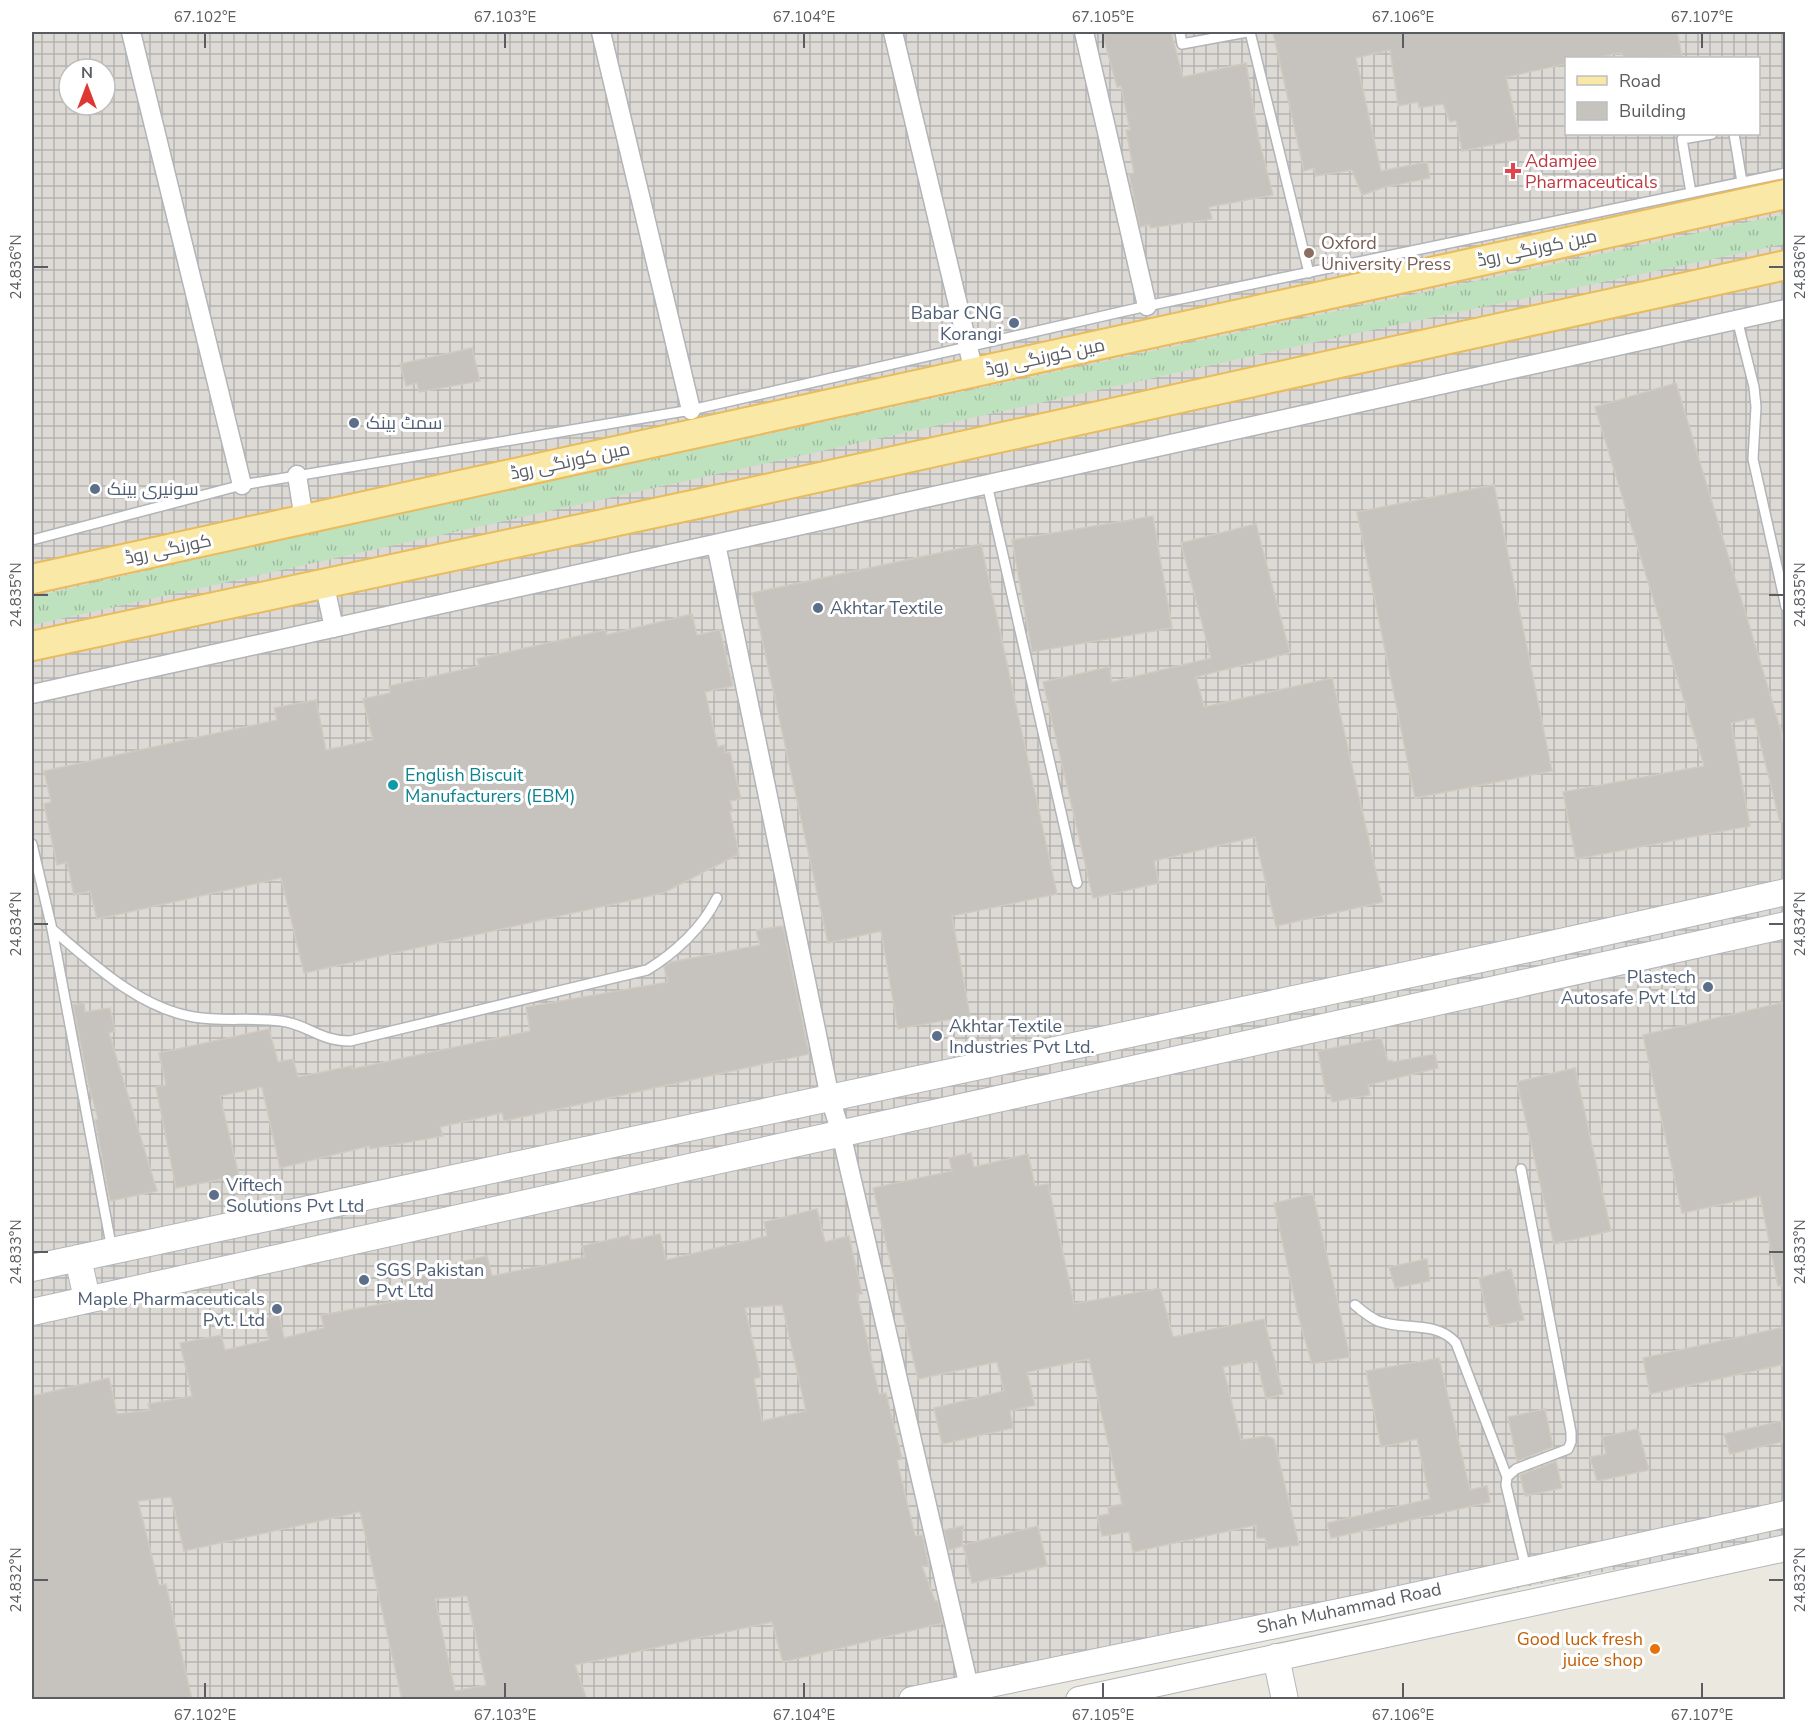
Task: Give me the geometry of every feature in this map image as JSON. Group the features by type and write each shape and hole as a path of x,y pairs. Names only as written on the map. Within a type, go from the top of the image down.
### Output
{"main road":[{"name":"مین کورنگی روڈ","path":"304,520 971,360 1785,194"},
{"path":"32,646 711,501 1785,265"},
{"name":"کورنگی روڈ","path":"32,579 304,520"}],"street":[{"path":"131,32 242,485"},
{"path":"602,32 691,410"},
{"path":"892,32 971,360"},
{"path":"1084,32 1147,306"},
{"path":"32,694 1785,309"},
{"path":"297,475 304,520"},
{"path":"716,544 830,1098 841,1133 969,1687"},
{"path":"324,582 334,628"},
{"path":"32,1268 1785,892"},
{"path":"32,1312 1785,925"},
{"path":"491,1170 501,1208"},
{"path":"78,1258 87,1299"},
{"name":"Shah Muhammad Road","path":"912,1700 1348,1610 1785,1514"},
{"name":"Shah Muhammad Road","path":"1079,1700 1785,1548"},
{"path":"1348,1610 1362,1625 1363,1631 1355,1641"},
{"path":"1285,1622 1275,1629 1271,1641 1275,1652 1280,1657 1285,1700"}],"lane":[{"path":"1180,32 1182,44 1249,32 1309,273"},
{"path":"1691,193 1682,139 1706,135"},
{"path":"1734,135 1742,182"},
{"path":"32,540 242,485 691,410 971,360 1147,306 1785,173"},
{"path":"1737,319 1754,387 1756,408 1753,459 1785,607"},
{"path":"987,484 1077,884"},
{"path":"32,844 52,929 112,1252"},
{"path":"52,929 91,962 136,994 166,1010 195,1017 282,1021 319,1037 333,1041 350,1041 647,970 662,961 708,916 717,898"},
{"path":"1507,1477 1516,1469 1568,1449 1571,1443 1521,1169"},
{"path":"1355,1305 1380,1322 1435,1329 1449,1335 1456,1343 1507,1477 1506,1485 1526,1570"}],"shaded area":[{"path":"32,32 1785,32 1785,1537 943,1699 32,1700"}],"green space":[{"path":"1785,214 1785,244 1353,334 32,625 32,597 298,536"}],"building":[{"path":"1102,32 1171,32 1183,77 1246,63 1259,140 1273,195 1209,207 1212,219 1150,228 1150,224 1140,227 1129,174 1134,173 1126,130 1130,130 1121,86 1117,87"},
{"path":"1273,32 1677,32 1682,56 1625,57 1620,53 1599,57 1565,57 1565,64 1506,77 1520,139 1462,151 1456,120 1450,122 1443,104 1419,108 1418,102 1398,106 1390,50 1356,58 1381,171 1427,162 1430,178 1385,187 1362,195 1352,170 1316,176 1314,168 1304,171"},
{"path":"472,348 480,381 419,392 417,383 406,386 400,364"},
{"path":"1676,383 1785,744 1785,821 1780,822 1754,718 1731,723 1750,826 1576,859 1563,792 1704,766 1595,407"},
{"path":"1494,485 1552,771 1415,798 1357,512"},
{"path":"1153,516 1172,628 1032,652 1012,540"},
{"path":"1256,524 1290,653 1196,677 1204,707 1332,678 1383,902 1276,926 1255,837 1154,861 1159,883 1093,898 1043,682 1109,667 1112,682 1211,658 1181,543"},
{"path":"981,544 1057,894 952,916 970,1016 898,1029 881,931 828,943 752,593"},
{"name":"English Biscuit Manufacturers (EBM)","path":"692,614 697,635 720,630 733,686 705,692 718,747 724,745 725,753 730,752 741,799 730,801 733,811 730,812 739,854 663,893 304,973 281,878 97,919 90,891 74,895 67,862 57,865 44,804 51,802 44,771 277,720 274,708 316,700 326,750 373,740 363,699 390,693 389,686 479,666 477,659 605,630 606,635"},
{"path":"783,926 809,1054 504,1121 502,1113 440,1127 443,1136 370,1149 369,1146 280,1168 262,1087 220,1096 239,1176 176,1188 156,1087 166,1085 159,1053 269,1029 278,1062 293,1059 298,1077 352,1066 352,1069 530,1031 526,1007 668,982 664,967 671,962 760,945 756,930"},
{"path":"1785,1002 1785,1285 1778,1286 1760,1196 1682,1213 1643,1035"},
{"path":"84,1003 85,1012 110,1008 115,1031 109,1033 157,1191 110,1201 95,1120 98,1119 88,1082 73,1005"},
{"path":"1381,1038 1388,1061 1435,1054 1438,1068 1368,1085 1370,1095 1332,1102 1330,1094 1326,1095 1318,1051"},
{"path":"1575,1068 1611,1231 1554,1244 1517,1082"},
{"path":"971,1153 974,1167 1028,1154 1035,1186 1048,1184 1074,1304 1160,1288 1173,1337 1264,1319 1283,1394 1266,1399 1257,1361 1223,1367 1241,1440 1267,1436 1274,1439 1299,1545 1268,1549 1265,1538 1257,1538 1256,1525 1133,1552 1129,1532 1102,1536 1097,1516 1109,1514 1108,1507 1122,1504 1089,1359 1027,1372 1035,1405 1010,1411 1013,1428 942,1444 934,1408 1004,1391 997,1362 918,1379 873,1188 952,1171 949,1158"},
{"path":"1313,1194 1350,1357 1312,1364 1298,1315 1274,1203"},
{"path":"817,1209 825,1242 849,1236 862,1294 857,1294 879,1394 886,1393 902,1459 897,1460 915,1536 922,1535 929,1566 922,1566 935,1601 938,1601 943,1623 783,1662 772,1622 575,1665 587,1700 402,1700 360,1512 184,1551 171,1497 138,1501 159,1585 166,1584 192,1700 32,1700 32,1396 109,1378 117,1414 150,1410 148,1404 192,1396 180,1343 221,1335 225,1350 269,1340 264,1319 279,1315 284,1338 324,1328 321,1315 409,1299 404,1280 457,1268 456,1263 487,1256 492,1276 585,1257 582,1246 630,1235 631,1240 660,1234 666,1260 767,1236 764,1222","holes":["782,1305 806,1411 762,1421 754,1379 761,1377 745,1308","467,1596 486,1685 455,1691 435,1599"]},
{"path":"1427,1259 1430,1281 1395,1288 1389,1267"},
{"path":"1511,1269 1524,1320 1490,1327 1479,1278"},
{"path":"1785,1327 1785,1364 1650,1394 1643,1358"},
{"path":"1439,1358 1470,1490 1487,1486 1490,1502 1331,1538 1327,1523 1430,1499 1417,1439 1381,1447 1366,1371"},
{"path":"1545,1409 1553,1447 1517,1461 1508,1417"},
{"path":"1782,1421 1785,1441 1730,1454 1724,1434"},
{"path":"1638,1429 1649,1470 1597,1481 1590,1457 1606,1454 1602,1437"},
{"path":"1556,1461 1562,1488 1525,1496 1520,1475"},
{"path":"963,1526 962,1546 949,1550 944,1530"},
{"path":"1038,1526 1047,1566 972,1583 963,1545"}],"place":[{"name":"Adamjee Pharmaceuticals","path":"1513,171"},
{"name":"Oxford University Press","path":"1309,253"},
{"name":"Babar CNG Korangi","path":"1014,323"},
{"name":"سمٹ بینک","path":"354,423"},
{"name":"سونیری بینک","path":"95,489"},
{"name":"Akhtar Textile","path":"818,608"},
{"name":"English Biscuit Manufacturers (EBM)","path":"393,785"},
{"name":"Plastech Autosafe Pvt Ltd","path":"1708,987"},
{"name":"Akhtar Textile Industries Pvt Ltd.","path":"937,1036"},
{"name":"Viftech Solutions Pvt Ltd","path":"214,1195"},
{"name":"SGS Pakistan Pvt Ltd","path":"364,1280"},
{"name":"Maple Pharmaceuticals Pvt. Ltd","path":"277,1309"},
{"name":"Good luck fresh juice shop","path":"1655,1649"}]}
